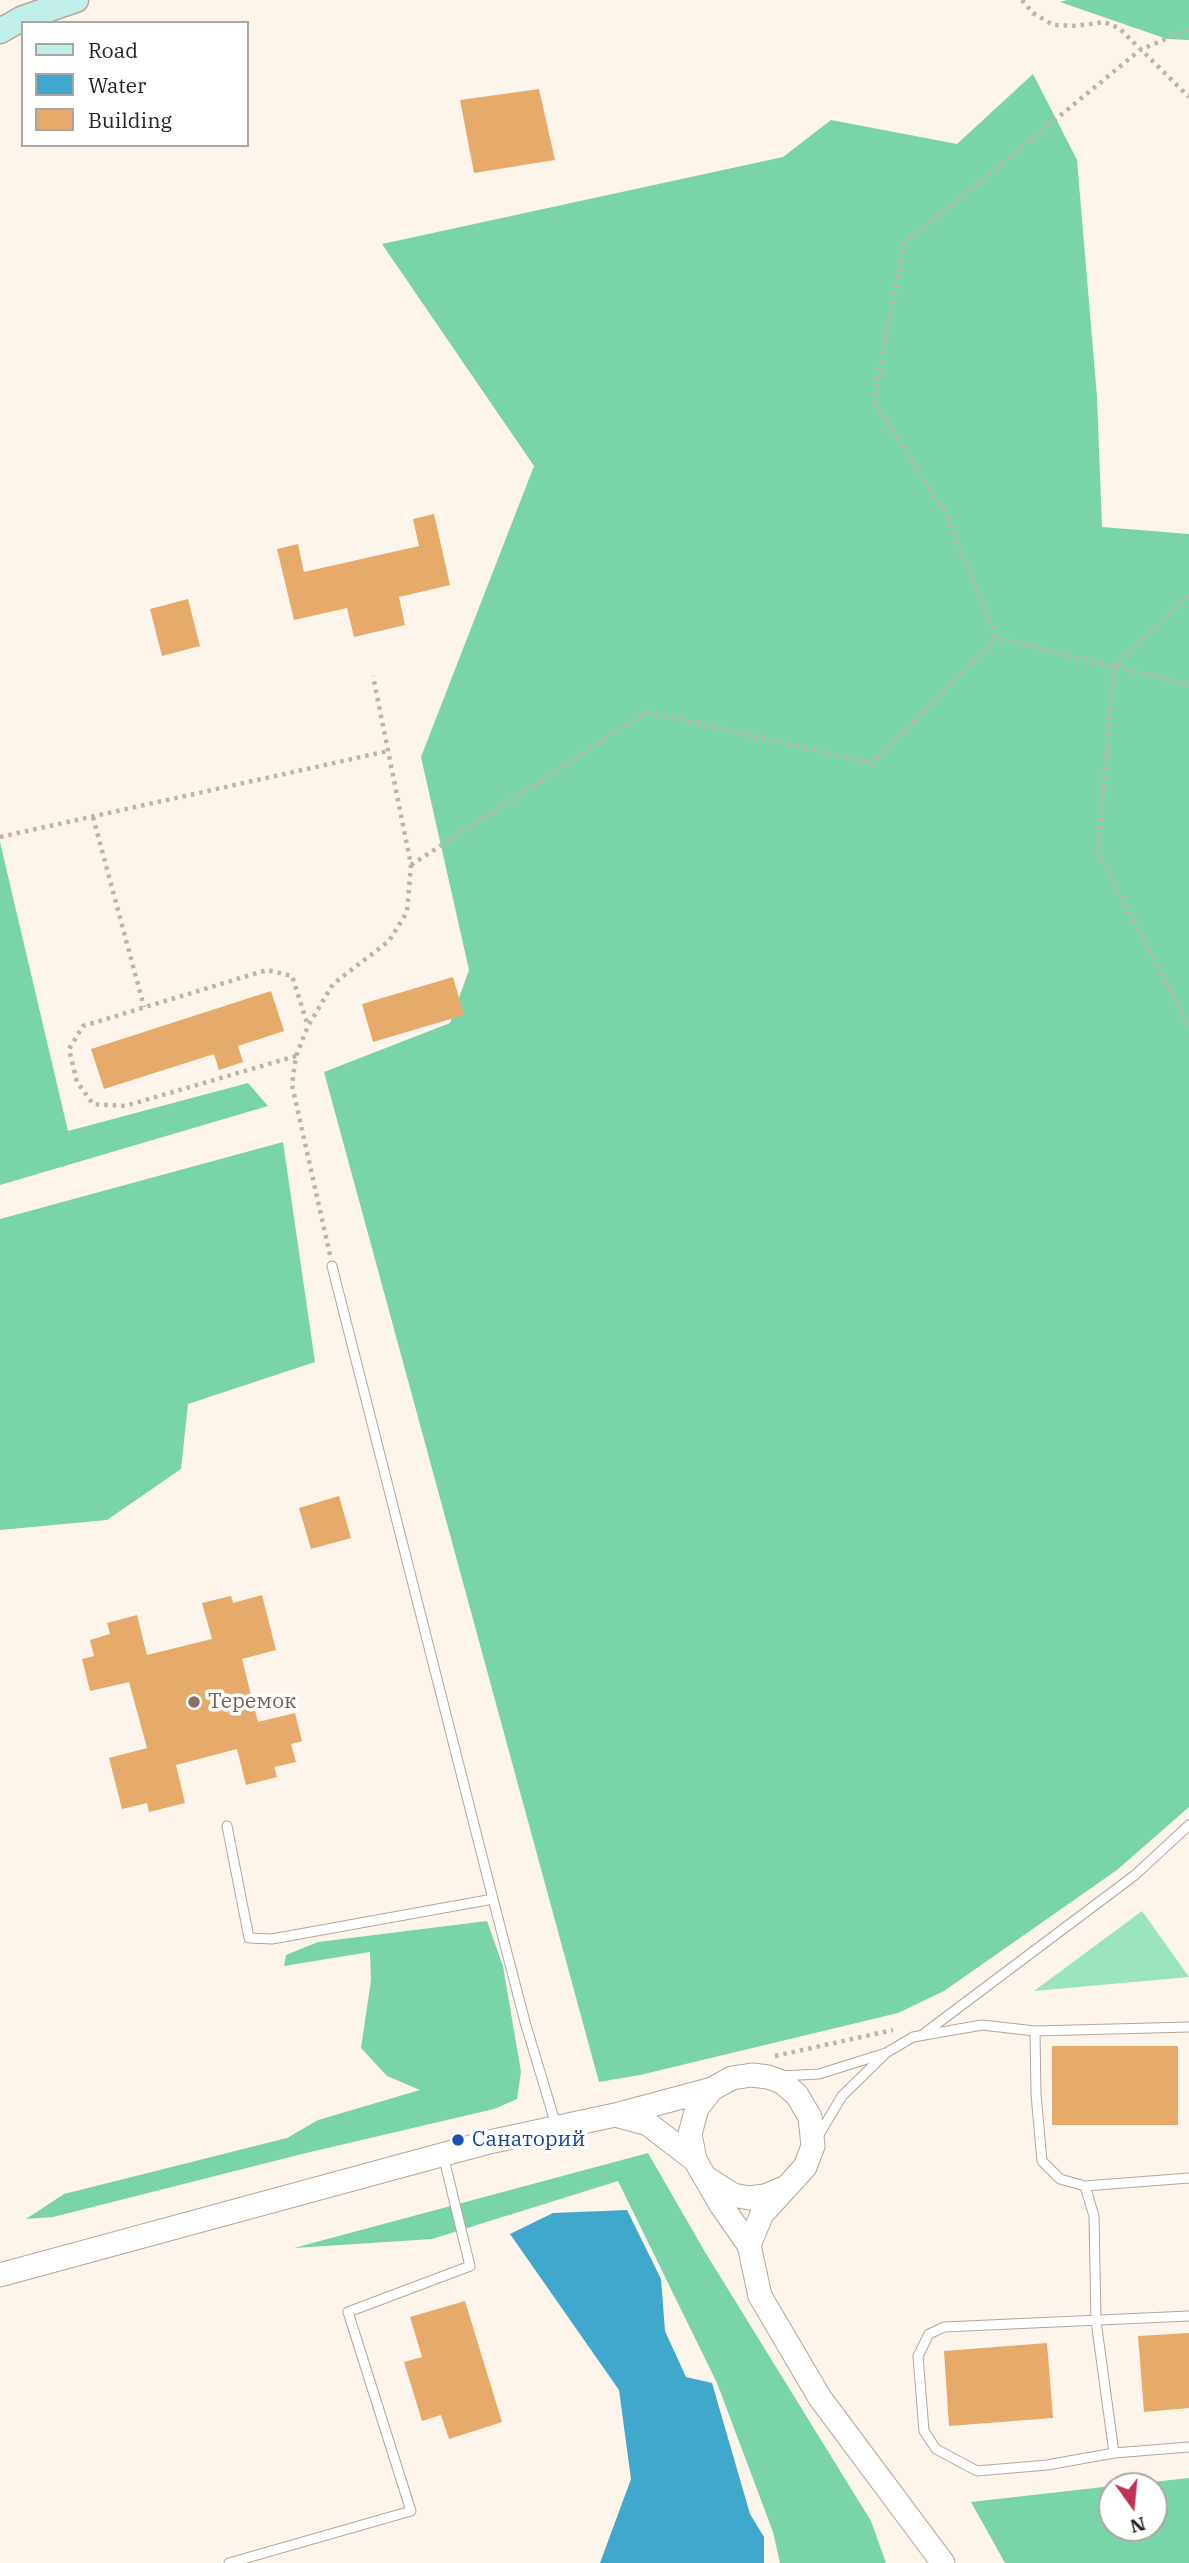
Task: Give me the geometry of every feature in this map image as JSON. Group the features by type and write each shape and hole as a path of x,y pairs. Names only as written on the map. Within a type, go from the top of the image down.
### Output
{"main road":[{"path":"0,31 23,18 70,1"}],"street":[{"path":"0,2274 442,2154 615,2115 712,2089 732,2078 752,2074 782,2082 797,2095 810,2117 813,2146 805,2167 762,2214 749,2245"},
{"path":"695,2160 690,2134 697,2108 712,2089"},
{"path":"615,2115 648,2124 695,2160 721,2205 749,2245 760,2296 820,2398 943,2563"},
{"path":"708,2179 733,2195 749,2197 765,2196 784,2188"}],"lane":[{"path":"332,1266 493,1899 556,2127"},
{"path":"921,2036 1135,1875 1189,1825"},
{"path":"227,1826 249,1938 272,1940 493,1899"},
{"path":"768,2077 819,2074 886,2053 913,2037 982,2025 1035,2031 1189,2027"},
{"path":"1035,2031 1036,2094 1042,2161 1060,2179 1085,2186 1189,2178"},
{"path":"813,2146 842,2096 886,2053"},
{"path":"229,2563 411,2511 348,2312 470,2266 442,2154"},
{"path":"1085,2186 1094,2216 1096,2320 1114,2453"},
{"path":"1189,2316 944,2327 929,2334 918,2356 924,2431 936,2449 977,2471 1047,2465 1114,2453 1189,2447"}],"path":[{"path":"1022,0 1033,13 1053,24 1076,26 1104,22 1119,28 1189,97"},
{"path":"997,638 947,516 874,401 904,244 1140,50 1189,29"},
{"path":"1189,595 1114,667 1098,852 1189,1026"},
{"path":"997,638 1189,685"},
{"path":"411,865 646,712 873,762 997,638"},
{"path":"332,1266 292,1085 296,1056 308,1026 333,984 388,941 407,912 411,865 373,676"},
{"path":"0,837 388,751"},
{"path":"93,817 144,1007"},
{"path":"296,1056 125,1106 93,1104 77,1082 68,1049 83,1026 267,970 292,976 308,1026"}],"green space":[{"path":"1189,0 1189,40 1167,39 1060,2"},
{"path":"1033,74 1077,160 1097,397 1102,527 1189,534 1189,1807 1117,1870 944,1991 898,2013 640,2075 599,2082 324,1072 450,1023 469,970 421,757 534,466 382,244 783,157 831,120 957,144"},
{"path":"0,842 68,1131 248,1083 268,1106 0,1185"},
{"path":"283,1142 315,1362 188,1404 181,1469 107,1520 0,1530 0,1219"},
{"path":"1142,1911 1189,1977 1034,1991"},
{"path":"487,1921 503,1966 521,2072 517,2099 494,2109 53,2217 26,2219 64,2194 287,2138 318,2120 420,2090 387,2076 361,2048 371,1980 370,1952 284,1966 286,1955 318,1942"},
{"path":"648,2153 705,2252 871,2521 886,2563 780,2563 773,2532 717,2383 618,2181 432,2239 294,2248"},
{"path":"1189,2478 1189,2563 1005,2563 971,2502 1098,2488 1098,2542 1168,2542 1168,2480"}],"water":[{"path":"627,2210 661,2279 665,2331 686,2377 712,2383 750,2514 764,2537 764,2563 600,2563 631,2479 619,2390 510,2234 553,2213"}],"building":[{"path":"539,89 555,160 474,173 460,100"},
{"path":"434,514 450,585 399,597 405,625 354,637 347,608 294,620 277,549 298,544 304,572 419,546 413,519"},
{"path":"188,599 200,646 162,656 150,609"},
{"path":"453,977 464,1015 373,1042 362,1004"},
{"path":"271,991 284,1031 238,1046 243,1062 219,1070 214,1054 104,1089 91,1049"},
{"path":"339,1496 351,1538 311,1549 299,1508"},
{"name":"Теремок","path":"262,1595 276,1650 242,1659 258,1722 295,1713 302,1741 291,1744 296,1762 274,1767 277,1777 246,1785 237,1749 176,1765 185,1803 149,1812 147,1803 122,1809 109,1758 147,1748 129,1682 90,1691 82,1659 94,1656 90,1640 110,1634 107,1623 137,1615 147,1655 212,1639 202,1603 231,1596 233,1603"},
{"path":"1052,2046 1178,2046 1178,2125 1052,2125"},
{"path":"465,2301 502,2422 449,2439 441,2415 422,2421 404,2362 422,2357 410,2317"},
{"path":"1189,2333 1189,2408 1144,2412 1138,2336"},
{"path":"1047,2343 1053,2418 949,2426 944,2351"}],"place":[{"name":"Теремок","path":"194,1702"},
{"name":"Санаторий","path":"458,2140"}]}
